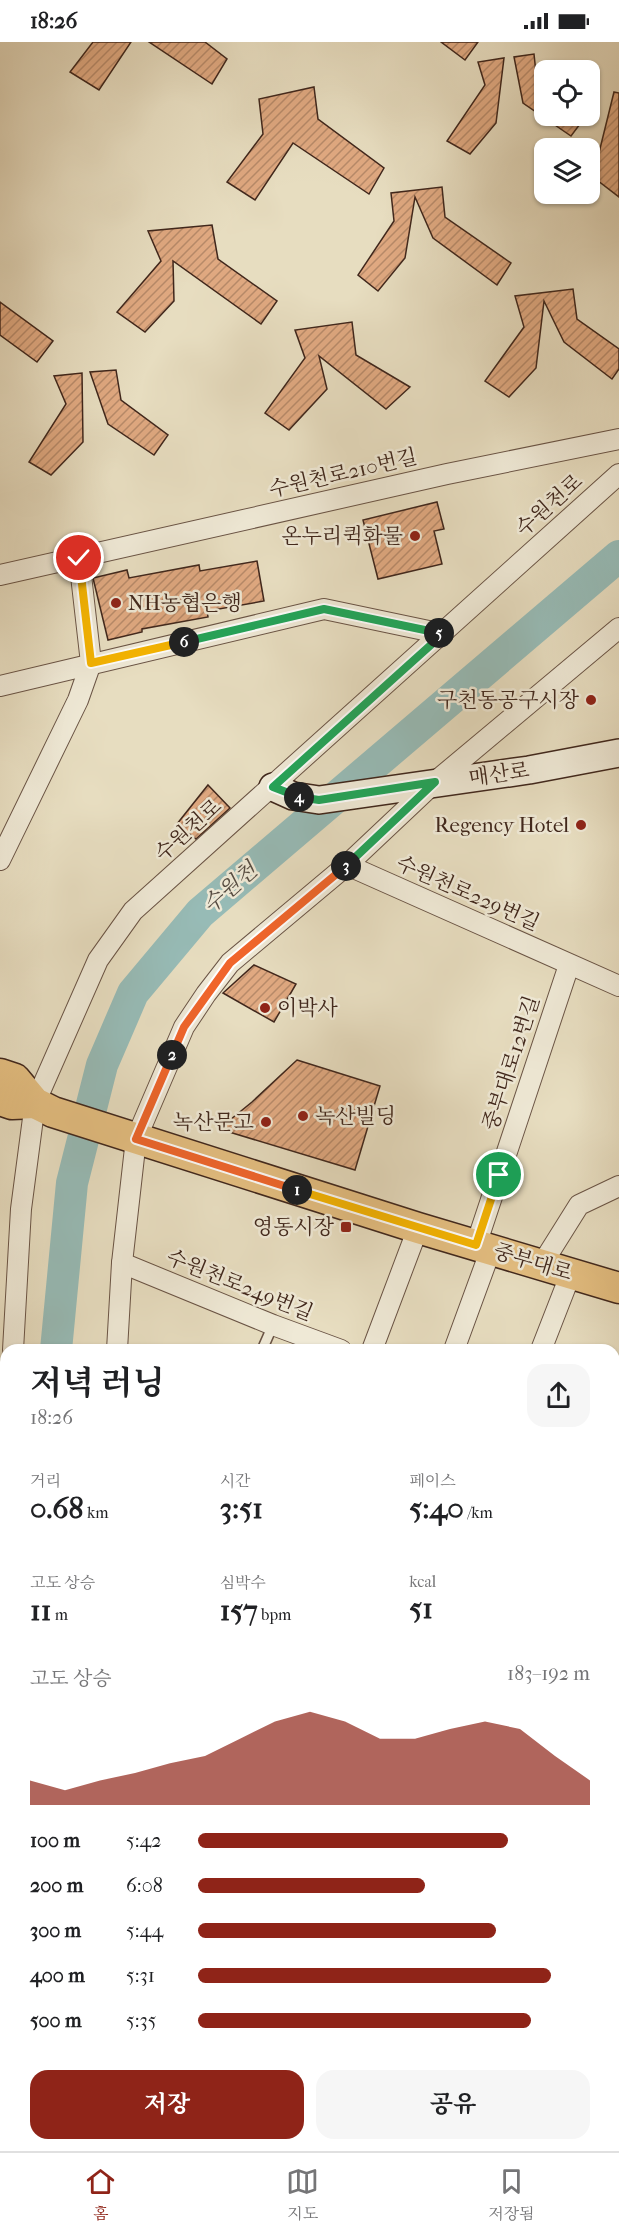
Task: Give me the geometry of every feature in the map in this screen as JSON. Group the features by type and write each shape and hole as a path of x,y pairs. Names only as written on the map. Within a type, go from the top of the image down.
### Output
{"main road":[{"path":"0,1074 15,1079 44,1107"},
{"name":"중부대로","path":"0,1100 12,1104 44,1107 132,1138 418,1228 619,1288"}],"street":[{"name":"수원천로210번길","path":"0,575 447,474 619,439"},
{"name":"수원천로","path":"9,1344 21,1209 44,1107 98,960 133,911 283,791 443,634 619,474"},
{"path":"0,860 78,700 91,663 79,558"},
{"path":"0,686 324,609 443,634"},
{"path":"117,1344 132,1138 184,1027 206,994 230,963 347,865 430,783 619,628"},
{"name":"매산로","path":"283,791 319,800 529,770 619,753"},
{"name":"수원천로229번길","path":"347,865 619,986"},
{"name":"중부대로12번길","path":"456,1344 569,964"},
{"path":"542,1264 579,1205 619,1186"},
{"path":"374,1344 418,1228"},
{"name":"수원천로249번길","path":"122,1263 325,1344"},
{"path":"543,1344 571,1273"}],"lane":[{"path":"265,1344 273,1325"}],"building":[{"path":"93,42 131,42 99,90 70,72"},
{"path":"149,42 205,42 227,59 212,84"},
{"path":"441,42 478,42 465,60"},
{"path":"534,54 534,111 523,103 514,57"},
{"path":"504,58 496,123 470,154 447,141 485,85 478,62"},
{"path":"314,87 318,119 384,168 369,194 293,143 255,200 227,182 263,134 259,99"},
{"path":"614,92 619,93 619,197 600,182 600,149"},
{"path":"556,126 578,126 571,136"},
{"path":"442,187 445,217 511,263 497,285 433,238 415,197 405,258 378,291 358,275 394,221 391,193"},
{"path":"212,225 218,259 277,301 261,324 173,261 174,301 145,332 117,312 161,261 148,231"},
{"path":"573,289 577,319 619,349 619,369 612,379 564,342 544,301 536,368 509,397 485,381 524,327 515,296"},
{"path":"0,302 53,341 37,362 0,335"},
{"path":"352,322 356,355 410,387 386,409 319,356 327,389 289,430 265,413 305,358 295,330"},
{"path":"116,370 121,400 168,435 154,455 108,424 90,372"},
{"path":"82,373 83,442 51,475 29,462 66,404 54,376"},
{"path":"437,502 444,529 434,531 442,564 378,579 363,520"},
{"path":"257,561 264,601 207,611 208,617 142,629 142,632 108,640 93,578 127,570 129,578 199,565 200,571"},
{"path":"208,785 230,808 196,839 177,824"},
{"name":"이박사","path":"254,965 296,984 274,1022 223,993"},
{"name":"녹산빌딩","path":"297,1060 380,1086 355,1170 219,1129"}],"waterway":[{"name":"수원천","path":"57,1344 72,1183 102,1065 133,993 200,913 619,556"}],"place":[{"name":"온누리퀵화물","path":"415,536"},
{"name":"NH농협은행","path":"116,603"},
{"name":"구천동공구시장","path":"591,700"},
{"name":"Regency Hotel","path":"581,825"},
{"name":"이박사","path":"265,1008"},
{"name":"녹산빌딩","path":"303,1116"},
{"name":"녹산문고","path":"266,1122"},
{"name":"영동시장","path":"346,1227"}],"route":[{"path":"79,558 91,663 324,609 443,634 273,787 293,796 319,800 435,782 347,865 230,963 184,1027 136,1139 476,1245 499,1175"}]}
